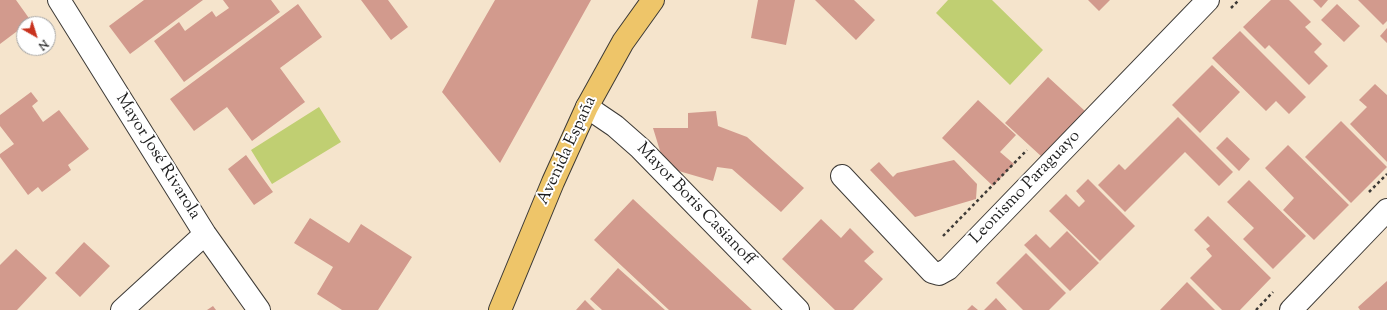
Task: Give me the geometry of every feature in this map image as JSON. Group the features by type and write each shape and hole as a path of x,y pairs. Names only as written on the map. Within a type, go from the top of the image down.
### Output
{"main road":[{"name":"Avenida España","path":"500,310 553,182 587,107 623,42 654,0"}],"street":[{"name":"Mayor José Rivarola","path":"59,0 205,234 259,310"},
{"name":"Leonismo Paraguayo","path":"842,176 932,272 939,274 948,269 1208,0"},
{"name":"Mayor Boris Casianoff","path":"587,107 614,126 640,148 798,310"},
{"path":"1291,310 1387,210"},
{"path":"122,310 205,234"}],"green space":[{"path":"948,0 992,0 1043,50 1010,85 936,13"},
{"path":"319,107 341,142 272,184 251,150"}],"building":[{"path":"0,0 16,0 27,16 16,16 16,32 0,44"},
{"path":"144,0 203,0 130,54 109,26"},
{"path":"223,0 271,0 280,12 184,82 154,41 179,22 185,31 212,11 216,17 229,8"},
{"path":"361,0 388,0 408,27 391,40"},
{"path":"495,0 591,0 500,163 442,92"},
{"path":"758,0 795,0 786,45 751,38"},
{"path":"815,0 854,0 875,20 856,40"},
{"path":"1088,0 1110,0 1099,11"},
{"path":"1271,0 1289,0 1311,22 1305,27 1322,44 1314,52 1328,66 1309,85 1269,45 1265,49 1243,27"},
{"path":"1313,0 1328,0 1321,8"},
{"path":"1358,0 1387,0 1387,21 1383,25"},
{"path":"298,4 322,37 280,68 305,102 252,141 227,107 194,131 170,99"},
{"path":"1337,4 1360,26 1344,42 1321,20"},
{"path":"1387,28 1387,43 1380,36"},
{"path":"1240,31 1306,97 1289,114 1276,101 1266,111 1212,58"},
{"path":"1212,65 1240,92 1200,133 1172,105"},
{"path":"1048,77 1085,111 1042,157 1005,123"},
{"path":"1375,84 1387,95 1387,162 1350,124 1367,107 1359,100"},
{"path":"31,92 38,101 32,106 43,122 59,110 89,149 68,165 71,170 42,192 38,187 28,195 0,157 0,154 14,144 0,126 0,115"},
{"path":"978,100 1016,135 1000,152 1014,164 993,186 942,138"},
{"path":"716,111 718,126 747,137 804,188 781,212 732,169 717,167 713,181 665,167 653,128 688,128 688,113"},
{"path":"1178,117 1233,172 1219,186 1185,152 1125,212 1098,185 1119,164 1125,170"},
{"path":"1341,121 1387,167 1351,203 1305,157"},
{"path":"1227,137 1250,159 1239,171 1216,148"},
{"path":"1288,145 1349,205 1314,240 1283,210 1294,198 1265,168"},
{"path":"246,155 273,192 254,205 228,169"},
{"path":"954,160 977,184 976,199 915,217 870,170 879,162 893,177 897,173"},
{"path":"1088,179 1135,226 1100,261 1049,211 1066,194 1079,207 1085,201 1076,191"},
{"path":"1249,180 1306,236 1273,269 1243,239 1254,228 1227,202"},
{"path":"633,199 752,310 669,310 594,240"},
{"path":"1208,216 1271,278 1240,310 1222,310 1190,278 1212,256 1206,249 1210,246 1194,230"},
{"path":"310,218 349,243 361,224 412,257 378,310 342,310 317,294 333,267 294,243"},
{"path":"821,219 841,238 850,228 874,252 864,261 883,279 853,310 835,310 782,259"},
{"path":"1067,231 1099,263 1070,291 1024,245 1036,234 1050,248"},
{"path":"84,242 110,266 80,297 55,273"},
{"path":"16,249 47,278 17,310 0,310 0,265"},
{"path":"1026,253 1066,293 1049,310 1023,310 996,283"},
{"path":"618,268 665,310 602,310 590,299"},
{"path":"1387,281 1387,310 1360,310 1358,307"},
{"path":"1187,282 1215,310 1160,310"},
{"path":"996,298 1007,310 984,310"},
{"path":"585,300 595,310 576,310"},
{"path":"972,305 978,310 967,310"},
{"path":"213,306 216,310 207,310"}]}
